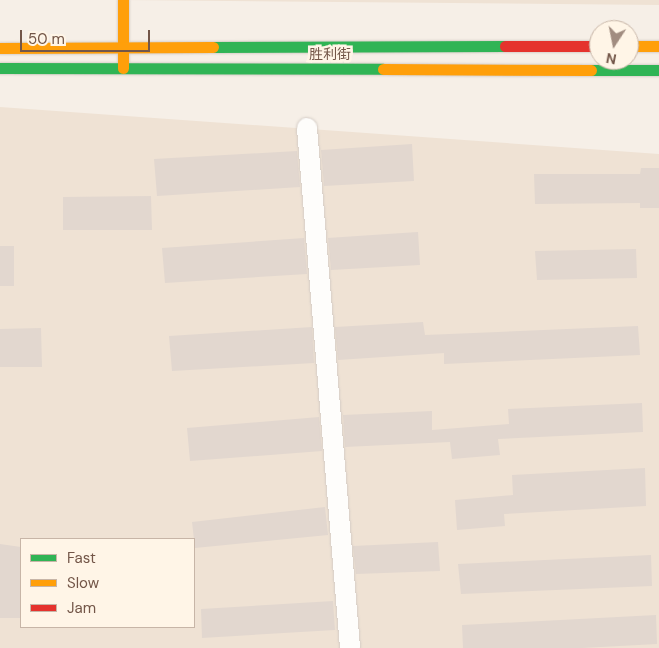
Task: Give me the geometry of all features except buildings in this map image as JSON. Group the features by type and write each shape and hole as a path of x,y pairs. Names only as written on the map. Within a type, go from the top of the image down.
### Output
{"main road":[{"path":"123,0 123,68"},
{"name":"胜利街","path":"0,48 589,46"},
{"path":"639,46 659,46"},
{"name":"胜利街","path":"0,68 659,70"}],"street":[{"path":"307,128 350,648"}],"shaded area":[{"path":"121,0 659,0 659,5"},
{"path":"0,107 659,154 659,648 0,648"}],"traffic: fast":[{"path":"213,47 505,46"},
{"path":"0,68 383,69"},
{"path":"639,70 659,70"}],"traffic: slow":[{"path":"123,0 123,68"},
{"path":"639,46 659,46"},
{"path":"0,48 213,47"},
{"path":"383,69 589,70"}],"traffic: jam":[{"path":"505,46 589,46"}]}
